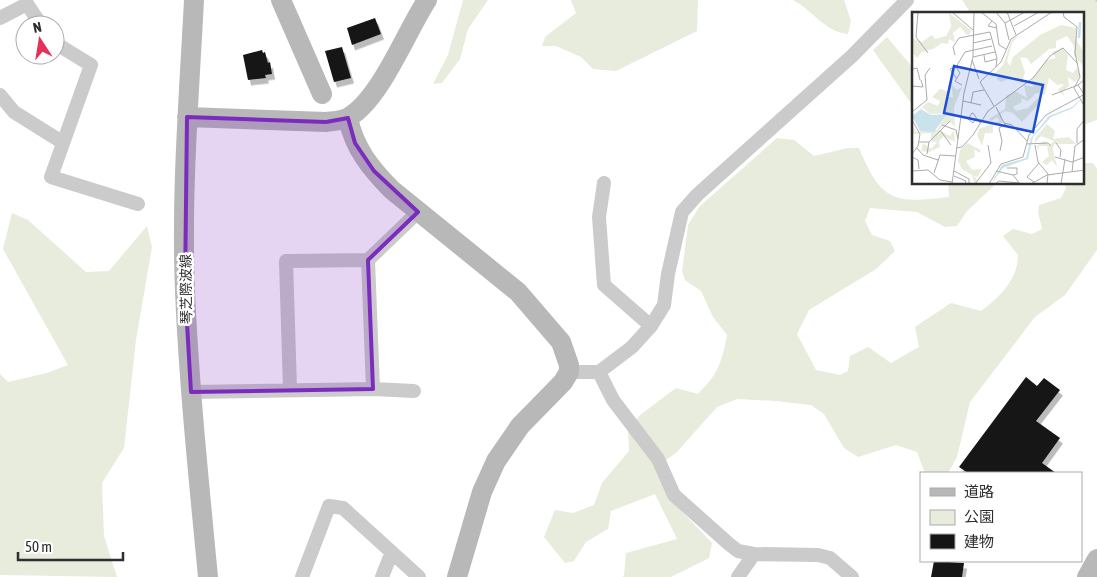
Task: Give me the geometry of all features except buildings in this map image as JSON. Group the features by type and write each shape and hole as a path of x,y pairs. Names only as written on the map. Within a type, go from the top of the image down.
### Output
{"street":[{"name":"琴芝際波線","path":"194,0 187,117 185,289 191,392 208,577"},
{"path":"281,0 322,94"},
{"path":"187,117 326,122 348,118 372,93 427,0"},
{"path":"569,372 599,372 632,347 651,326 664,305 668,274 682,212 697,195 852,56 907,0"},
{"path":"0,18 28,2 35,15"},
{"path":"65,49 92,65 62,142 51,177 138,204"},
{"path":"0,95 14,112 62,142"},
{"path":"348,118 355,143 374,172 418,212 518,292 561,342 567,355 569,372 563,382 520,426 496,461 482,492 457,577"},
{"path":"604,183 599,217 604,284 651,326"},
{"path":"290,389 286,261 368,260 418,212"},
{"path":"368,260 373,389"},
{"path":"599,372 613,400 658,459 674,494 738,551 754,554 818,555 830,558 852,577"},
{"path":"191,392 290,389 414,391"},
{"path":"302,577 329,506 343,508 391,554 419,577"},
{"path":"382,577 391,554"},
{"path":"738,577 754,554"},
{"path":"1087,577 1097,559"}],"highlighted area":[{"path":"187,117 326,122 348,118 355,143 374,171 418,212 368,260 373,389 191,392 185,289"}],"green space":[{"path":"463,0 488,0 468,29 460,59 442,83 433,84 448,55"},
{"path":"571,0 698,0 697,31 616,71 593,69 581,57 556,46 542,46 545,37 576,13"},
{"path":"793,0 844,0 851,21 848,34 825,25"},
{"path":"962,0 1097,0 1097,120 1084,125 1084,12 970,12"},
{"path":"887,37 912,67 912,105 873,50"},
{"path":"777,138 794,140 814,156 848,148 859,148 874,179 882,189 902,199 914,200 949,197 948,185 995,185 967,211 957,226 945,227 917,212 870,208 865,221 872,235 890,241 895,251 876,269 809,310 797,334 816,370 840,375 848,371 850,356 868,347 891,363 919,347 915,327 951,303 981,311 988,306 1007,287 1017,264 1018,255 1003,236 1013,229 1032,234 1042,229 1038,212 1039,205 1061,198 1066,188 1065,185 1084,185 1084,163 1093,163 1097,169 1097,250 1065,295 1035,317 970,402 957,457 949,472 925,472 917,452 896,445 858,457 844,448 824,414 811,405 737,399 717,407 676,453 656,467 676,505 712,543 709,558 671,577 622,577 624,576 626,553 677,539 655,494 611,511 608,529 586,542 574,561 565,563 544,537 555,510 573,513 594,505 602,483 629,451 628,431 640,415 676,388 698,394 715,374 718,367 727,335 713,317 701,291 685,280 682,271 688,225 700,206"},
{"path":"12,213 28,220 86,272 109,271 147,226 152,247 136,340 124,448 102,483 104,536 117,577 0,575 0,374 8,382 47,373 68,365 3,249"}]}
